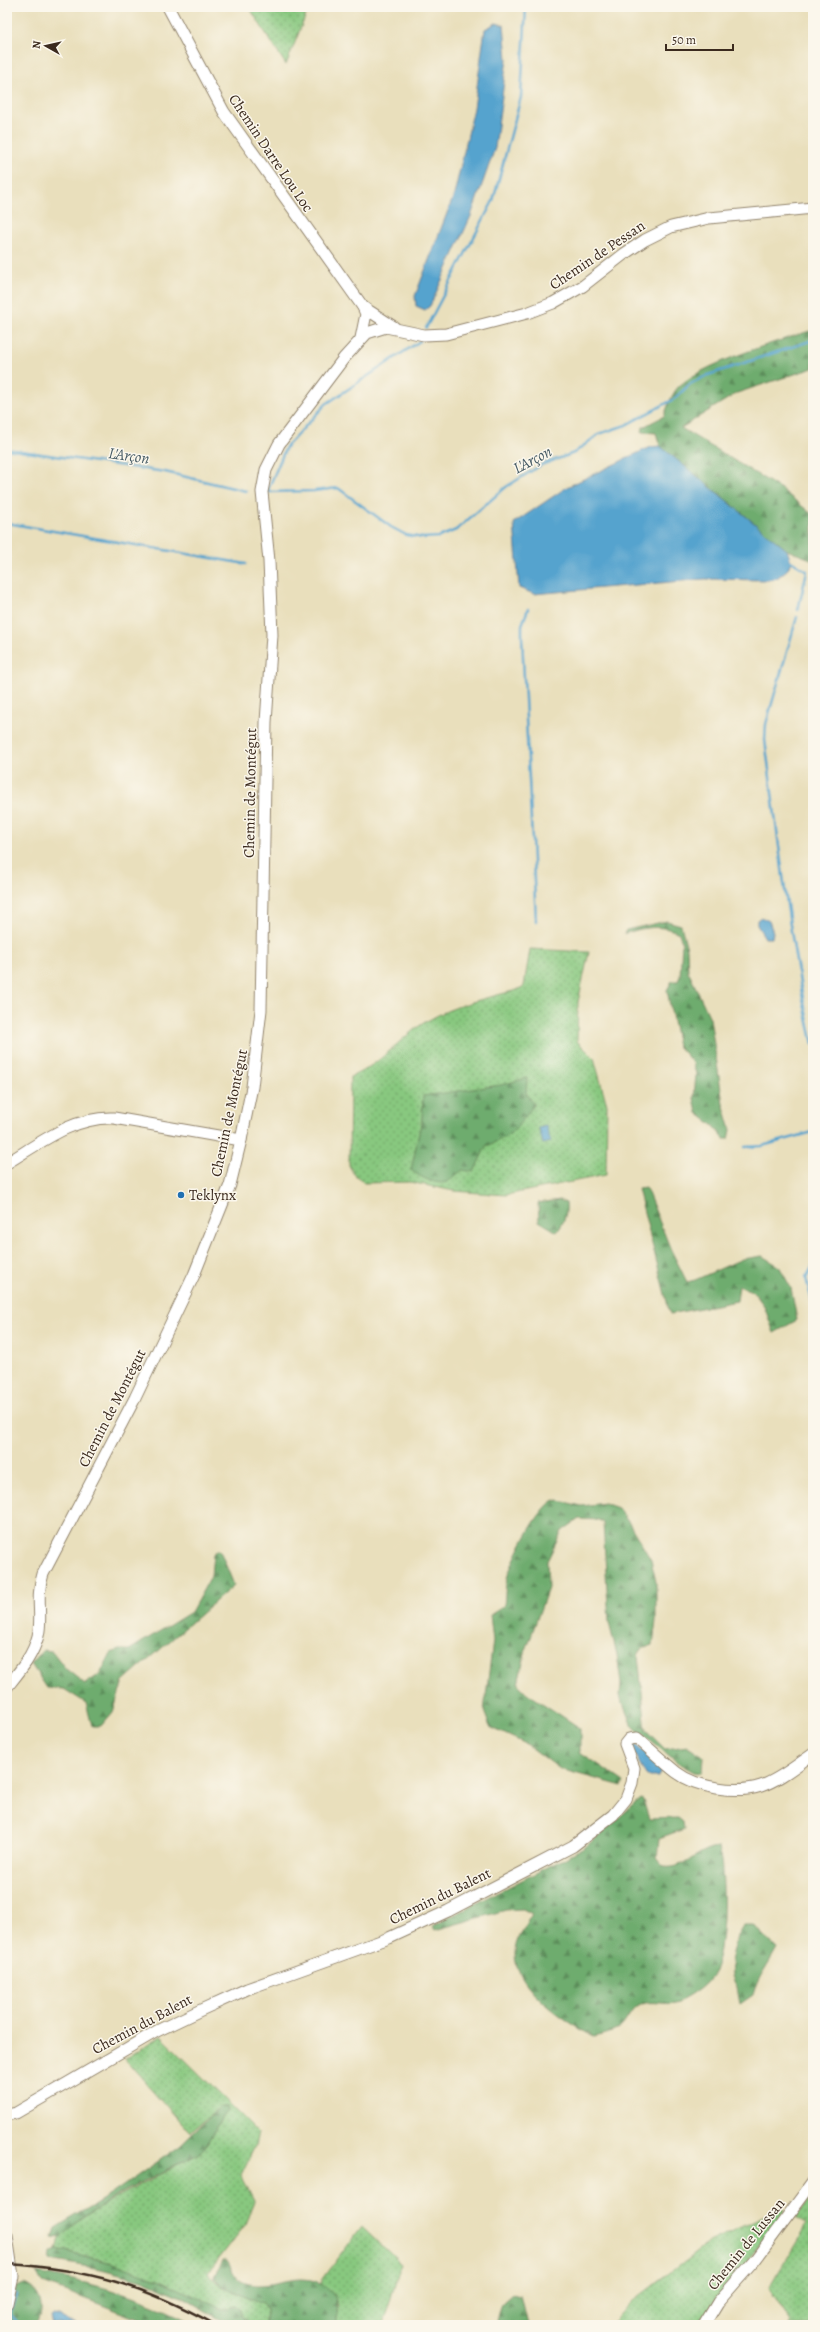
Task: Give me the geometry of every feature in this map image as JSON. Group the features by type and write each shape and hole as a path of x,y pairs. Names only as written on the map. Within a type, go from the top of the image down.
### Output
{"street":[{"name":"Chemin Darre Lou Loc","path":"168,7 194,60 231,124 363,307 397,329"},
{"name":"Chemin de Pessan","path":"361,338 367,332 377,329 397,329 424,335 446,334 527,313 553,303 583,286 645,240 676,226 709,218 813,208"},
{"path":"361,338 366,314 363,307"},
{"name":"Chemin de Montégut","path":"7,1687 32,1652 38,1636 38,1589 42,1574 135,1398 194,1275 230,1185 252,1087 261,1010 266,722 272,635 269,561 262,492 266,470 279,444 361,338"},
{"path":"7,1163 67,1128 96,1118 114,1118 241,1140"},
{"name":"Chemin du Balent","path":"7,2115 16,2113 157,2031 203,2009 247,1989 389,1938 448,1911 573,1846 613,1815 626,1798 632,1783 634,1768 625,1744 632,1737 637,1738 677,1773 699,1782 731,1789 746,1789 762,1785 813,1754"},
{"name":"Chemin de Lussan","path":"704,2325 718,2302 755,2260 813,2182"},
{"path":"7,2236 13,2276 7,2303"}],"green space":[{"path":"249,7 309,7 286,65"},
{"path":"813,330 813,368 737,393 681,428 781,489 813,515 813,560 787,550 660,446 656,433 642,432 643,427 664,416 675,391 699,372 760,347"},
{"path":"667,921 681,925 687,949 688,971 710,1018 723,1103 731,1130 729,1139 724,1139 714,1126 697,1113 694,1098 696,1074 693,1063 678,1046 667,990 672,981 678,981 680,976 682,943 679,933 665,928 645,928 624,934 626,930"},
{"path":"530,949 589,952 578,1002 577,1041 594,1058 607,1105 606,1175 506,1195 454,1191 410,1182 364,1183 353,1173 349,1165 350,1077 373,1064 407,1035 437,1015 459,1006 517,990 524,986"},
{"path":"527,1078 526,1094 534,1105 514,1130 503,1138 486,1146 474,1172 463,1170 450,1180 441,1183 430,1181 411,1170 422,1119 423,1096 501,1085"},
{"path":"646,1188 671,1250 687,1282 695,1280 742,1259 762,1256 779,1266 791,1288 797,1320 774,1333 764,1306 754,1292 739,1286 737,1301 670,1314 638,1189"},
{"path":"560,1200 566,1203 566,1211 562,1225 557,1232 539,1221 538,1203"},
{"path":"555,1500 582,1506 604,1503 618,1508 629,1523 651,1560 656,1582 656,1621 653,1645 642,1649 638,1655 646,1730 665,1749 688,1746 703,1756 702,1773 694,1772 680,1764 631,1724 620,1696 621,1683 617,1655 609,1623 603,1523 599,1520 579,1519 562,1531 547,1561 548,1588 525,1653 518,1684 527,1693 580,1728 580,1752 624,1782 622,1786 560,1769 528,1745 490,1727 484,1711 493,1641 490,1615 504,1606 507,1578 526,1535 541,1513"},
{"path":"218,1550 221,1553 234,1585 123,1682 113,1712 101,1726 92,1726 86,1703 64,1689 47,1688 31,1664 43,1650 52,1651 66,1669 85,1684 100,1674 111,1653 119,1650 129,1650 191,1612 211,1576 213,1554"},
{"path":"640,1799 643,1800 649,1819 678,1818 683,1822 684,1829 659,1838 657,1858 664,1867 679,1865 705,1851 719,1847 723,1909 721,1943 718,1958 712,1976 699,1989 688,1996 674,2003 642,2004 635,2008 620,2028 611,2033 594,2037 557,2013 532,1991 523,1979 517,1966 515,1947 521,1932 532,1914 523,1909 506,1910 435,1930 432,1926 583,1849"},
{"path":"744,1925 752,1925 777,1948 760,1977 753,1995 740,2004 737,1988 732,1976 731,1961 737,1936"},
{"path":"161,2036 258,2132 255,2146 241,2175 255,2202 246,2224 208,2273 222,2286 263,2303 267,2313 265,2325 251,2325 241,2316 240,2309 237,2306 222,2309 116,2264 57,2249 60,2238 69,2228 101,2206 199,2153 204,2148 228,2110 221,2106 190,2133 125,2059"},
{"path":"221,2106 227,2106 228,2110 204,2148 199,2153 108,2201 75,2224 60,2238 52,2237 55,2228 110,2195 180,2146"},
{"path":"813,2194 813,2325 790,2325 791,2322 769,2288 807,2225 796,2217"},
{"path":"781,2209 786,2210 699,2325 611,2325 629,2304 711,2241"},
{"path":"362,2226 401,2264 383,2325 336,2325 338,2305 320,2283"},
{"path":"57,2249 116,2264 160,2280 222,2309 237,2306 240,2309 241,2316 251,2325 230,2325 182,2297 143,2280 101,2269 50,2260 51,2253"},
{"path":"223,2261 227,2261 239,2280 249,2284 264,2285 294,2279 312,2280 320,2283 327,2287 335,2299 337,2307 336,2325 265,2325 267,2313 263,2303 222,2286 214,2276"},
{"path":"36,2273 78,2281 118,2292 177,2315 196,2325 155,2325 43,2283"},
{"path":"24,2284 30,2287 38,2296 41,2307 39,2319 36,2325 7,2325 15,2288"},
{"path":"513,2294 521,2296 528,2325 495,2325 500,2306"}],"water":[{"path":"496,23 504,25 507,59 495,148 471,216 430,306 425,310 416,306 415,296 454,195 474,108 485,29"},
{"path":"660,446 787,550 791,561 788,569 777,578 766,580 705,579 534,594 519,588 514,523 567,487 650,447"},
{"path":"761,917 769,921 773,932 772,938 765,938 757,925 757,920"},
{"path":"546,1126 551,1142 543,1144 539,1128"},
{"path":"634,1743 663,1768 659,1777 649,1777 646,1775 632,1750 631,1745"},
{"path":"53,2315 59,2316 76,2325 52,2325 50,2317"}],"waterway":[{"path":"426,328 493,201 521,97 526,7"},
{"name":"L'Arçon","path":"420,341 326,404 286,447 267,492 314,491 338,488 391,527 406,535 423,538 439,537 456,530 506,487 541,465 574,453 599,434 626,425 674,399 690,384 708,375 813,340"},
{"name":"L'Arçon","path":"7,449 165,472 246,491"},
{"path":"7,523 246,564"},
{"path":"791,561 807,571 798,610"},
{"path":"528,609 522,625 522,637 536,921"},
{"path":"797,617 766,724 765,740 797,969 813,1044"},
{"path":"745,1147 762,1146 813,1132"},
{"path":"813,1266 806,1278 813,1305"},
{"path":"16,2294 10,2313 21,2325"}],"railway":[{"path":"7,2264 64,2270 116,2282 165,2300 216,2325"}],"place":[{"name":"Teklynx","path":"181,1195"}]}
